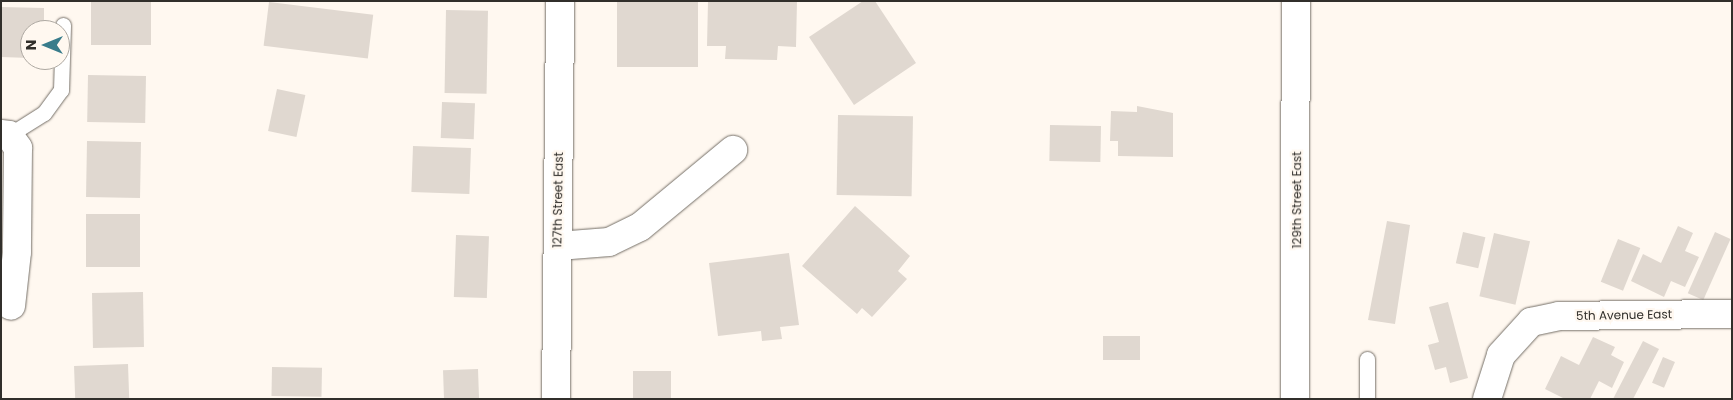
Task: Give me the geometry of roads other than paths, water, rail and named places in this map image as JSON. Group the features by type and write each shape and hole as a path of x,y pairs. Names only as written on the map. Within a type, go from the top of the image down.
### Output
{"street":[{"name":"127th Street East","path":"556,399 560,1"},
{"name":"129th Street East","path":"1295,399 1296,1"},
{"path":"5,134 18,148 17,252 11,306"},
{"path":"558,246 609,242 640,227 733,150"},
{"name":"5th Avenue East","path":"1487,399 1501,355 1531,322 1559,316 1732,314"}],"lane":[{"path":"5,134 56,102 61,90 62,70"},
{"path":"1367,359 1367,399"}]}
